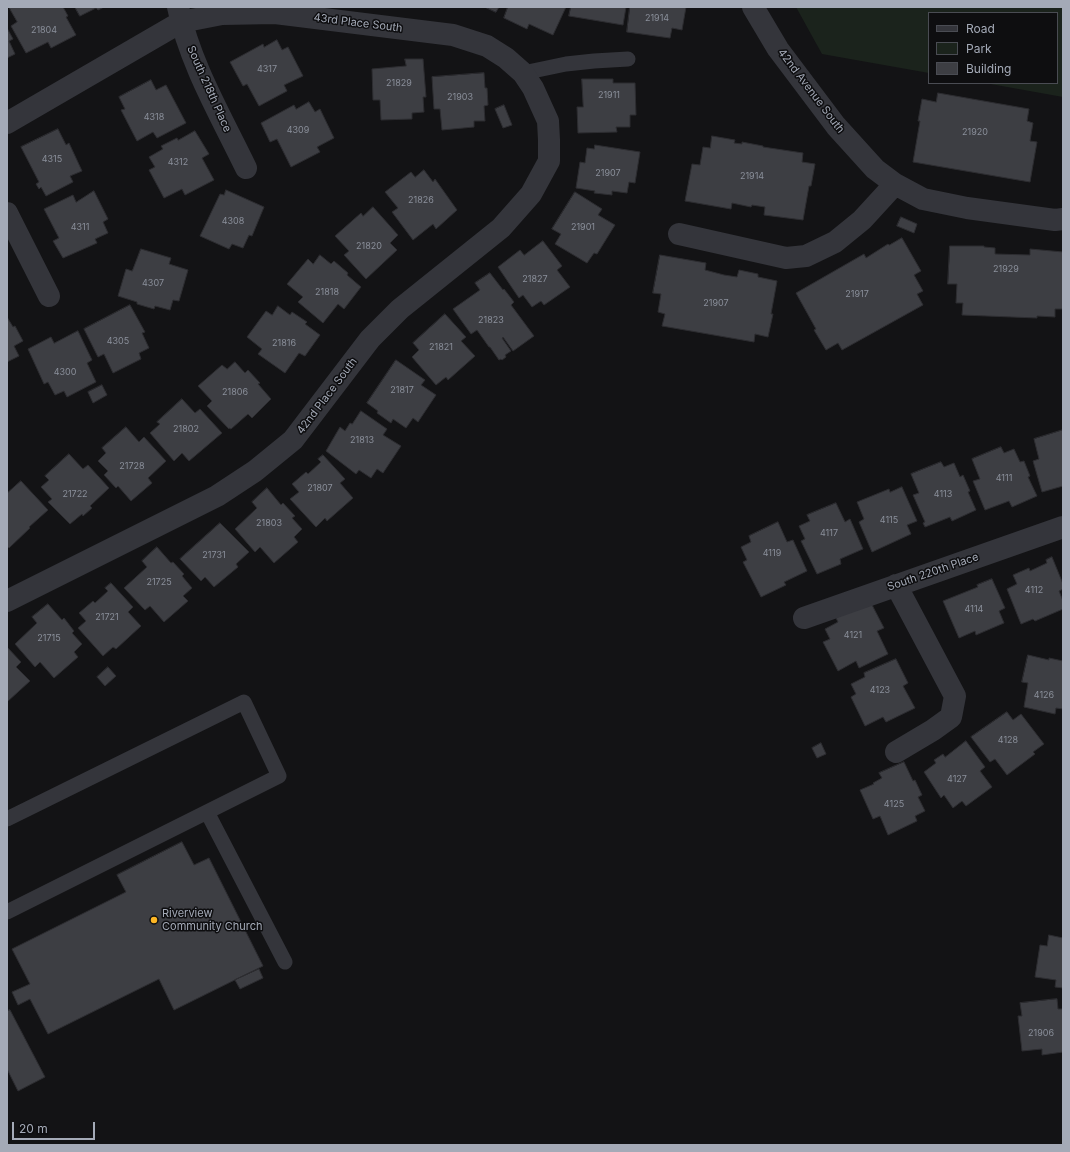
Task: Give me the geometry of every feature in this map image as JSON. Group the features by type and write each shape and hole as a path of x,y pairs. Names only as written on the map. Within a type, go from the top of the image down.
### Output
{"street":[{"name":"42nd Avenue South","path":"753,7 778,49 836,126 875,168 895,184 923,199 967,208 1055,220 1063,219"},
{"name":"43rd Place South","path":"7,123 180,15 275,13 453,35 487,46 506,58 523,73 533,88 540,103"},
{"name":"South 218th Place","path":"180,15 193,58 246,168"},
{"name":"42nd Place South","path":"7,601 217,496 255,471 294,440 370,339 400,309 502,228 531,194 549,161 548,121 540,103"},
{"path":"679,234 786,258 806,256 835,242 862,220 895,184"},
{"path":"7,213 49,296"},
{"name":"South 220th Place","path":"804,618 1063,527"},
{"path":"896,585 955,696 951,717 933,730 896,752"}],"lane":[{"path":"523,73 566,64 628,59"},
{"path":"7,819 244,702 279,776 7,912"},
{"path":"207,812 284,962"}],"green space":[{"path":"796,7 1063,7 1063,97 991,84 1058,84 1058,12 928,12 928,73 822,54"}],"building":[{"path":"9,7 63,7 68,16 66,17 76,35 51,48 48,42 26,53 11,26 17,22"},
{"path":"75,7 104,7 98,10 96,8 80,16"},
{"path":"485,7 499,7 496,12"},
{"path":"508,7 566,7 553,35 529,24 527,29 504,18"},
{"path":"571,7 626,7 623,25 569,16"},
{"path":"630,7 686,7 682,30 672,28 670,38 627,32"},
{"path":"7,28 13,39 9,41 15,54 7,58"},
{"path":"277,40 282,50 288,47 303,76 284,85 287,91 259,106 247,84 243,86 230,62 263,44 264,47"},
{"path":"405,59 423,59 426,97 423,97 424,112 412,113 412,119 381,120 380,100 373,100 372,69 406,66"},
{"path":"484,73 488,105 484,106 485,121 474,121 474,127 442,130 440,109 434,109 432,77"},
{"path":"582,79 613,79 613,83 635,83 636,115 630,115 630,127 616,127 617,132 578,133 577,107 583,107"},
{"path":"151,80 156,90 166,85 186,123 157,138 153,132 137,141 121,110 125,109 119,97"},
{"path":"938,93 1029,109 1027,121 1033,123 1030,141 1037,142 1030,182 913,162 922,99 936,102"},
{"path":"309,102 315,112 320,109 334,138 317,147 320,152 291,167 277,139 270,142 261,123 294,105 296,109"},
{"path":"504,105 512,125 503,128 495,109"},
{"path":"58,129 66,145 69,143 82,171 70,176 73,182 46,196 41,187 39,189 36,184 39,182 21,147"},
{"path":"195,131 209,154 202,158 214,180 185,195 182,189 164,198 149,170 155,167 149,157 163,149 161,146 177,138 178,140"},
{"path":"712,136 735,140 734,143 742,144 742,142 803,153 802,162 815,164 811,186 809,186 803,220 764,215 765,207 752,205 751,207 732,203 731,209 685,201 692,164 700,165 703,147 710,148"},
{"path":"595,145 640,152 635,183 629,182 627,193 612,191 612,195 594,193 595,191 576,188 580,162 585,163 587,148 594,149"},
{"path":"424,170 433,182 435,179 457,210 436,229 433,224 413,240 392,212 398,208 385,192 411,172 415,177"},
{"path":"226,190 264,207 252,236 249,235 243,248 232,244 229,249 200,236 220,194 224,195"},
{"path":"94,191 108,219 103,222 108,233 95,239 97,243 63,258 53,241 59,238 44,209 73,195 76,202"},
{"path":"575,192 602,209 598,215 615,225 597,254 594,253 587,263 555,244 561,234 552,229"},
{"path":"373,207 398,235 390,243 397,250 366,279 344,255 349,251 335,236 361,213 363,216"},
{"path":"901,217 917,224 914,233 897,226"},
{"path":"902,238 921,271 914,275 923,291 917,294 923,305 842,350 838,343 826,350 814,330 816,329 796,293 864,254 866,258 888,244 889,245"},
{"path":"543,241 562,266 557,270 570,287 544,305 541,301 532,307 523,295 519,298 498,267 520,250 524,255"},
{"path":"950,246 984,246 995,248 995,254 1030,255 1030,249 1063,252 1063,309 1055,309 1055,317 1037,316 1037,318 962,315 963,303 956,303 957,284 948,284"},
{"path":"141,249 171,258 169,264 188,270 179,301 173,300 170,310 155,306 154,309 118,296 126,269 132,271"},
{"path":"320,255 331,264 334,261 361,287 344,309 338,304 323,323 298,302 303,297 287,284 308,259 313,264"},
{"path":"660,255 706,263 705,270 724,275 737,277 739,270 758,274 758,277 777,281 771,314 773,314 768,337 755,334 754,342 662,326 665,314 658,312 661,294 653,293"},
{"path":"490,273 514,302 511,305 534,336 513,351 503,337 502,338 511,351 505,355 506,357 502,360 499,360 477,330 471,334 453,309 480,290 475,283"},
{"path":"130,305 145,332 142,333 149,348 139,353 141,359 113,373 104,354 98,357 84,329"},
{"path":"278,306 290,315 292,312 307,322 305,324 320,335 305,356 299,353 285,373 258,354 262,349 247,337 266,311 272,315"},
{"path":"445,314 466,337 461,341 475,356 448,380 446,377 436,385 412,357 419,350 413,343"},
{"path":"7,317 13,327 15,326 23,341 14,346 19,356 7,362"},
{"path":"78,331 92,360 87,363 96,382 67,397 64,391 55,395 48,382 44,384 28,349 51,337 54,343"},
{"path":"396,360 425,380 421,385 436,395 418,422 413,418 406,428 393,419 391,423 377,413 378,411 367,403"},
{"path":"235,362 245,373 248,370 260,383 258,384 271,399 252,418 248,414 231,429 229,429 207,406 212,401 198,386 222,365 227,369"},
{"path":"102,385 107,395 93,403 88,392"},
{"path":"182,399 195,413 200,409 222,433 189,461 182,453 174,461 150,433 160,424 157,422"},
{"path":"361,411 387,429 383,435 401,446 383,473 377,469 371,478 359,470 356,474 326,451 340,427 345,431"},
{"path":"126,427 139,442 144,437 166,461 148,478 152,483 131,501 118,486 116,488 104,475 108,471 98,461 106,453 102,448"},
{"path":"1063,430 1063,486 1042,492 1033,461 1039,459 1034,439"},
{"path":"1001,447 1004,453 1014,449 1020,462 1024,461 1030,476 1028,477 1037,496 1012,507 1009,501 985,510 973,481 980,479 972,459"},
{"path":"69,454 83,469 88,465 109,488 90,506 92,508 70,524 48,502 52,499 41,487 49,480 45,476"},
{"path":"323,455 345,479 340,483 353,498 327,521 325,518 316,527 290,499 299,492 292,484 306,472 308,474 321,462 318,459"},
{"path":"941,462 944,467 954,463 960,477 963,475 970,491 968,492 976,510 952,521 950,517 925,527 923,523 925,522 913,495 919,493 911,474"},
{"path":"21,481 48,510 9,548 7,546 7,491 8,492"},
{"path":"902,487 917,521 907,525 911,534 872,552 859,522 864,519 857,502 889,489 890,492"},
{"path":"267,488 281,505 283,503 295,516 292,518 302,529 294,537 298,542 274,563 260,547 255,552 235,529 257,508 252,502"},
{"path":"836,503 845,522 850,519 863,549 840,559 841,564 817,574 801,541 805,539 799,526 810,521 807,515"},
{"path":"778,522 787,542 793,540 807,571 784,582 786,585 761,597 743,562 747,560 741,547 751,542 749,536"},
{"path":"220,523 249,552 236,564 238,567 214,587 205,577 201,581 180,559"},
{"path":"157,547 171,563 173,562 184,574 182,576 192,588 183,596 188,601 164,622 150,606 145,610 124,588 147,567 142,561"},
{"path":"1052,557 1063,584 1063,589 1059,591 1063,601 1063,609 1035,621 1033,619 1021,624 1007,589 1017,584 1013,575 1029,568 1030,571 1047,563 1046,560"},
{"path":"992,579 1005,608 999,611 1004,623 976,635 975,631 959,638 943,601 978,587 977,585"},
{"path":"111,583 133,607 128,612 141,626 116,649 113,647 103,656 78,628 86,621 79,613 93,601 95,603 108,591 105,588"},
{"path":"871,603 884,628 877,631 888,654 859,668 856,661 838,671 823,642 830,639 825,629 838,622 836,618"},
{"path":"48,604 62,620 64,618 74,631 72,633 82,644 74,652 78,657 54,678 40,662 35,667 15,644 37,623 32,617"},
{"path":"7,647 21,662 16,667 30,681 7,702"},
{"path":"1028,655 1049,660 1049,658 1063,661 1063,709 1056,708 1055,714 1024,707 1028,683 1022,682"},
{"path":"896,659 908,683 903,686 915,708 886,722 883,717 865,726 851,697 856,694 851,684 865,677 864,673"},
{"path":"108,667 116,676 105,686 97,677"},
{"path":"1007,712 1013,720 1021,714 1044,744 1033,752 1035,754 1007,775 995,759 990,762 971,737"},
{"path":"966,741 985,767 980,771 992,787 966,806 962,801 953,808 944,795 941,798 924,772 936,763 934,760 943,754 945,757"},
{"path":"821,743 826,754 817,758 812,748"},
{"path":"904,762 922,795 918,797 925,811 915,816 917,821 888,835 880,816 873,819 860,790 874,784 873,783 882,778 879,773"},
{"name":"Riverview Community Church","path":"182,842 194,865 209,858 263,966 174,1010 159,979 48,1034 30,999 18,1005 12,992 30,984 12,949 126,892 117,875"},
{"path":"1049,935 1063,938 1063,988 1055,987 1056,980 1035,977 1040,945 1047,946"},
{"path":"259,969 263,978 240,989 235,980"},
{"path":"1057,999 1058,1009 1063,1009 1063,1052 1042,1055 1042,1049 1022,1051 1018,1016 1022,1016 1020,1003"},
{"path":"10,1010 45,1077 18,1091 7,1069 7,1011"}],"place":[{"name":"Riverview Community Church","path":"154,920"}]}
